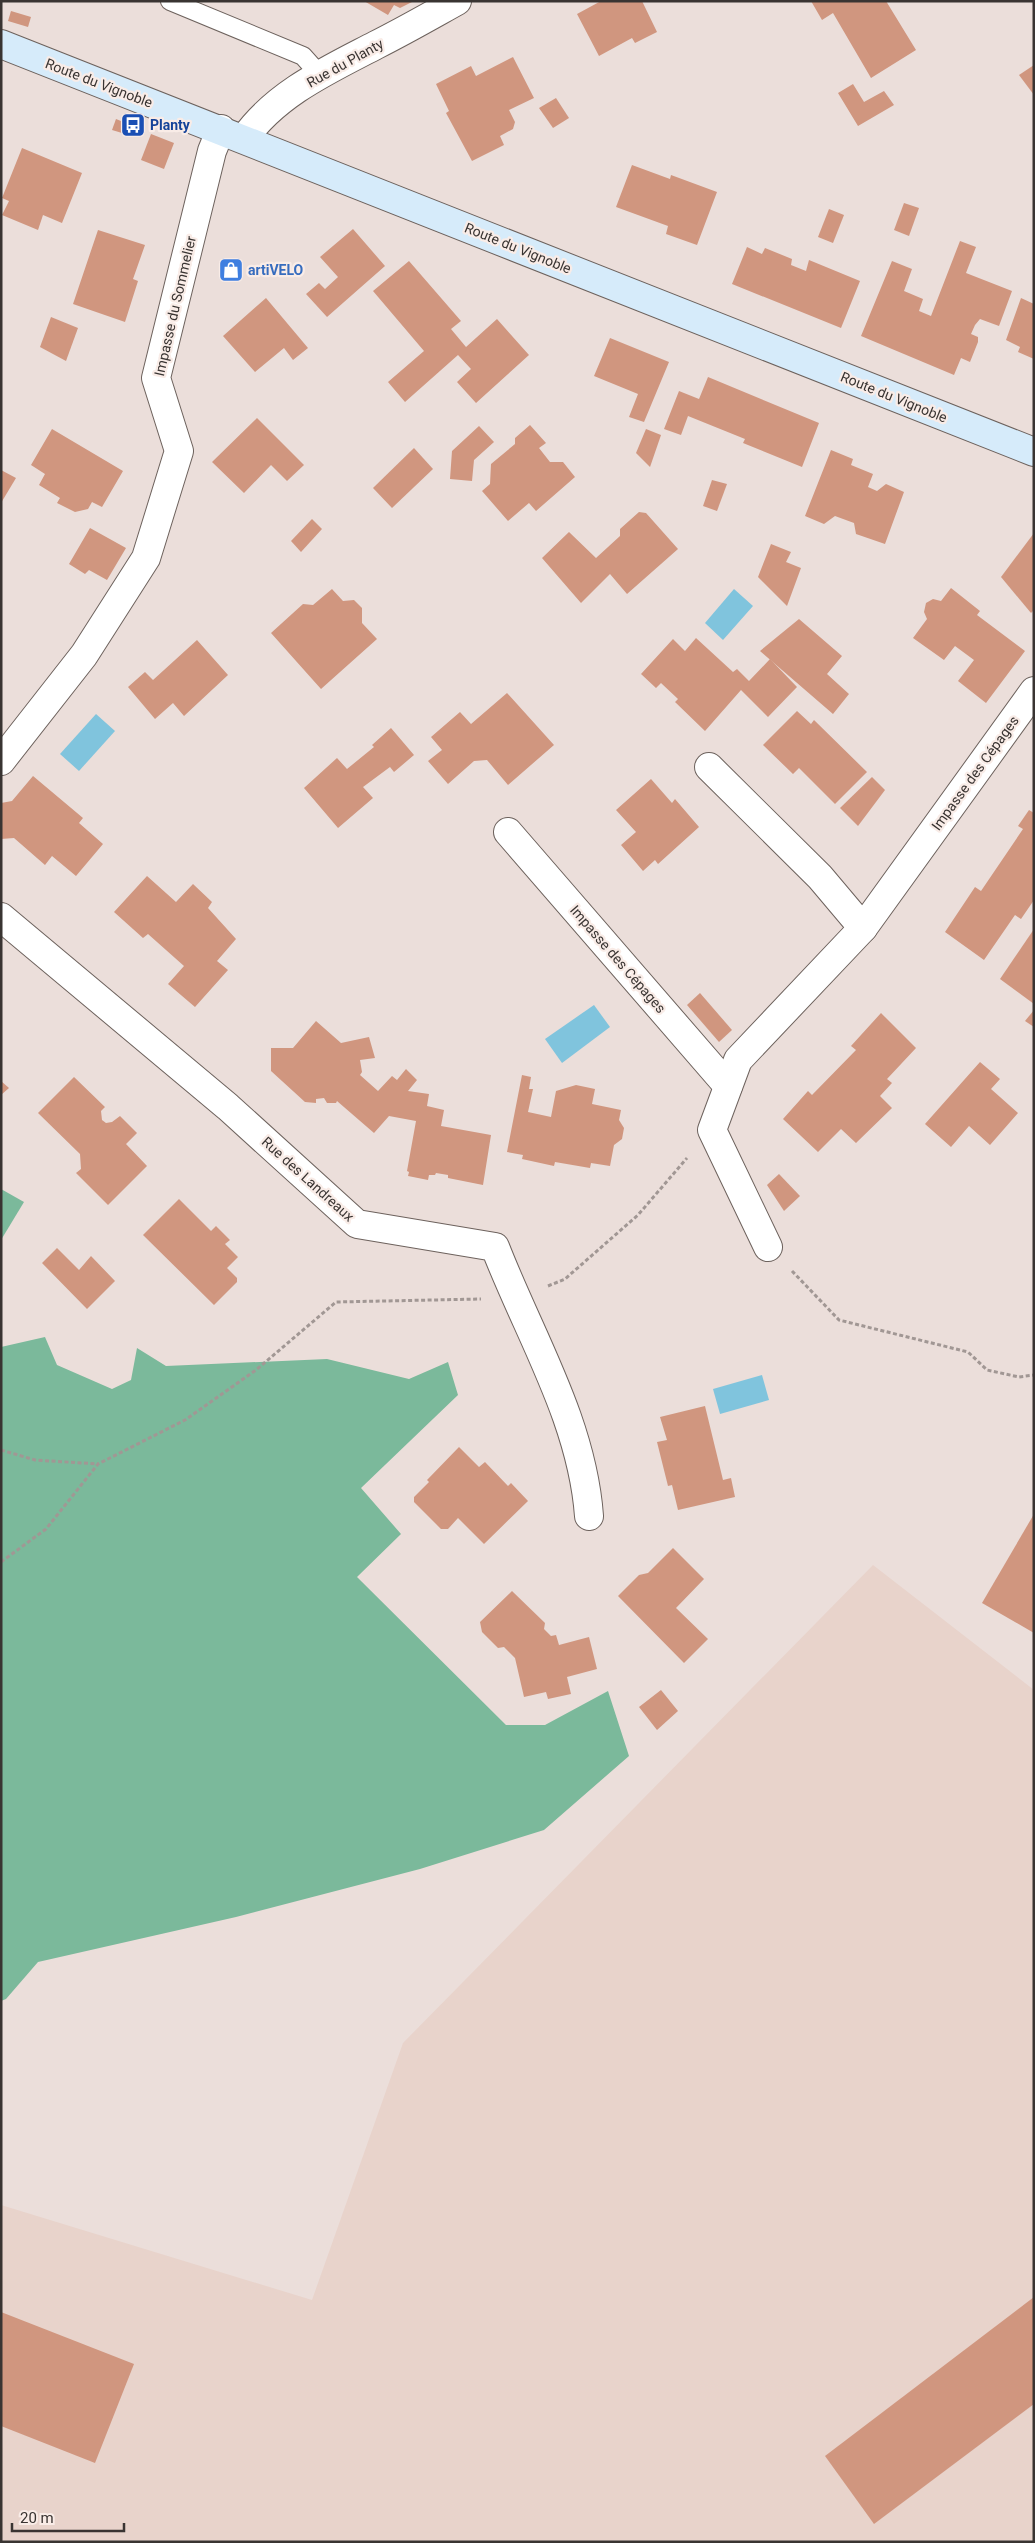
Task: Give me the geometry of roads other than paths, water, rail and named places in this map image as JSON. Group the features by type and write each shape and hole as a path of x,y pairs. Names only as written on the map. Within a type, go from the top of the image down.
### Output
{"street":[{"name":"Rue du Planty","path":"232,134 255,123 281,99 320,75 457,1"},
{"name":"Route du Vignoble","path":"1,44 1034,452"},
{"name":"Impasse du Sommelier","path":"1,761 84,655 146,558 179,452 156,378 212,151 232,134"},
{"name":"Impasse des Cépages","path":"768,1248 712,1130 738,1060 863,928 1034,691"},
{"path":"710,766 820,877 863,928"},
{"name":"Impasse des Cépages","path":"508,832 728,1086"},
{"name":"Rue des Landreaux","path":"1,918 228,1107 357,1224 495,1246 515,1298 560,1393 587,1486 589,1516"}],"lane":[{"path":"170,1 303,56 320,75"}],"water":[{"path":"734,589 753,606 723,640 705,623"},
{"path":"96,714 115,731 79,771 60,754"},
{"path":"594,1005 610,1027 562,1063 545,1039"},
{"path":"762,1375 769,1400 720,1414 713,1389"}],"place":[{"name":"Planty","path":"133,125"},
{"name":"artiVELO","path":"231,270"}]}
